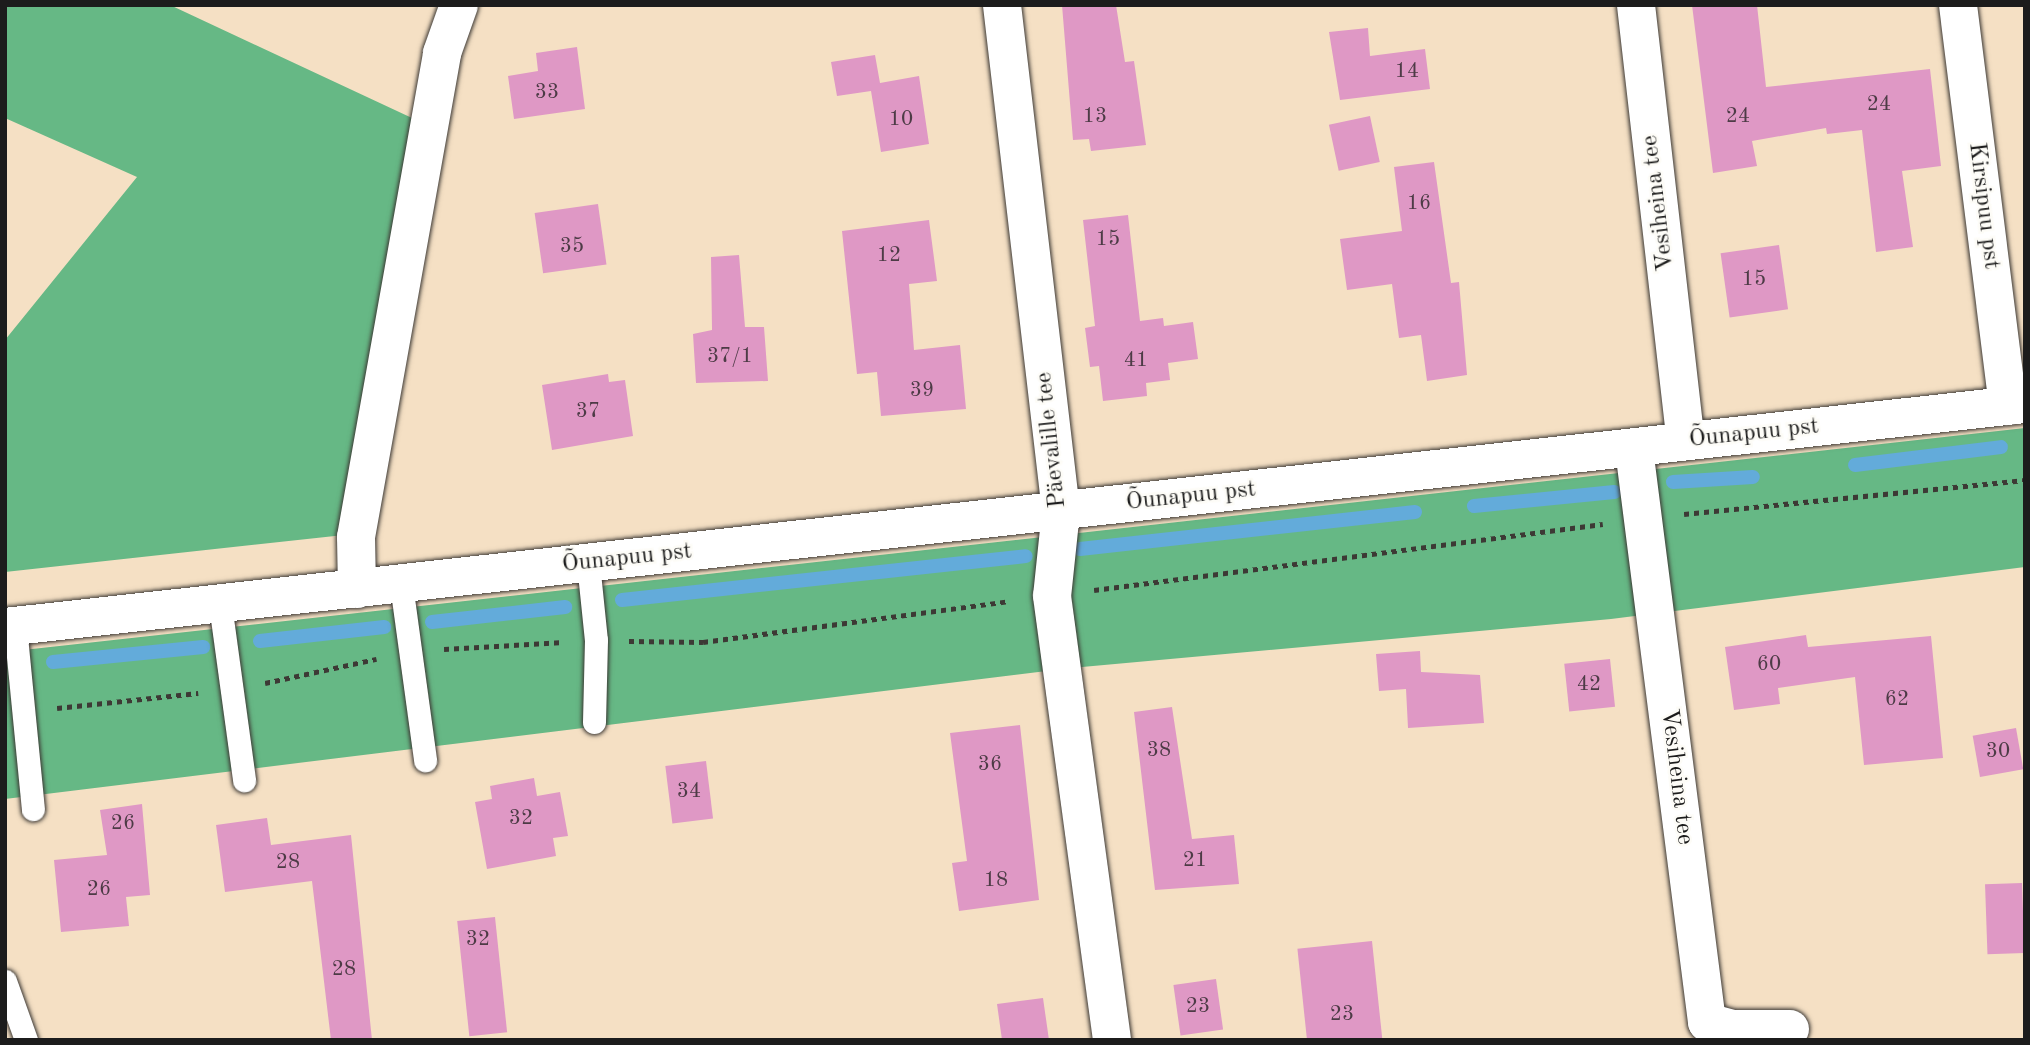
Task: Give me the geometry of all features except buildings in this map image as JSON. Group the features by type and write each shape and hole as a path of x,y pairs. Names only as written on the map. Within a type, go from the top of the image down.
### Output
{"street":[{"path":"357,589 356,537 442,53 459,5"},
{"name":"Päevalille tee","path":"1002,5 1061,511 1052,596 1112,1040"},
{"name":"Vesiheina tee","path":"1636,5 1686,442"},
{"name":"Kirsipuu pst","path":"1958,5 2017,405"},
{"name":"Õunapuu pst","path":"10,626 2017,405"},
{"name":"Vesiheina tee","path":"1634,449 1707,1022 1734,1029 1790,1029"}],"lane":[{"path":"588,563 596,640 594,722"},
{"path":"401,584 425,761"},
{"path":"220,604 244,780"},
{"path":"10,626 33,808"},
{"path":"5,981 26,1040"}],"green space":[{"path":"5,5 170,5 412,118 344,535 5,572 5,340 137,177 5,118"},
{"path":"2025,428 2025,567 1611,619 1071,668 5,799 5,652"}],"waterway":[{"path":"1855,465 2001,447"},
{"path":"1673,482 1753,477"},
{"path":"1474,506 1614,492"},
{"path":"1080,549 1415,512"},
{"path":"622,600 1026,556"},
{"path":"432,622 565,607"},
{"path":"260,641 384,627"},
{"path":"53,662 203,647"}]}
